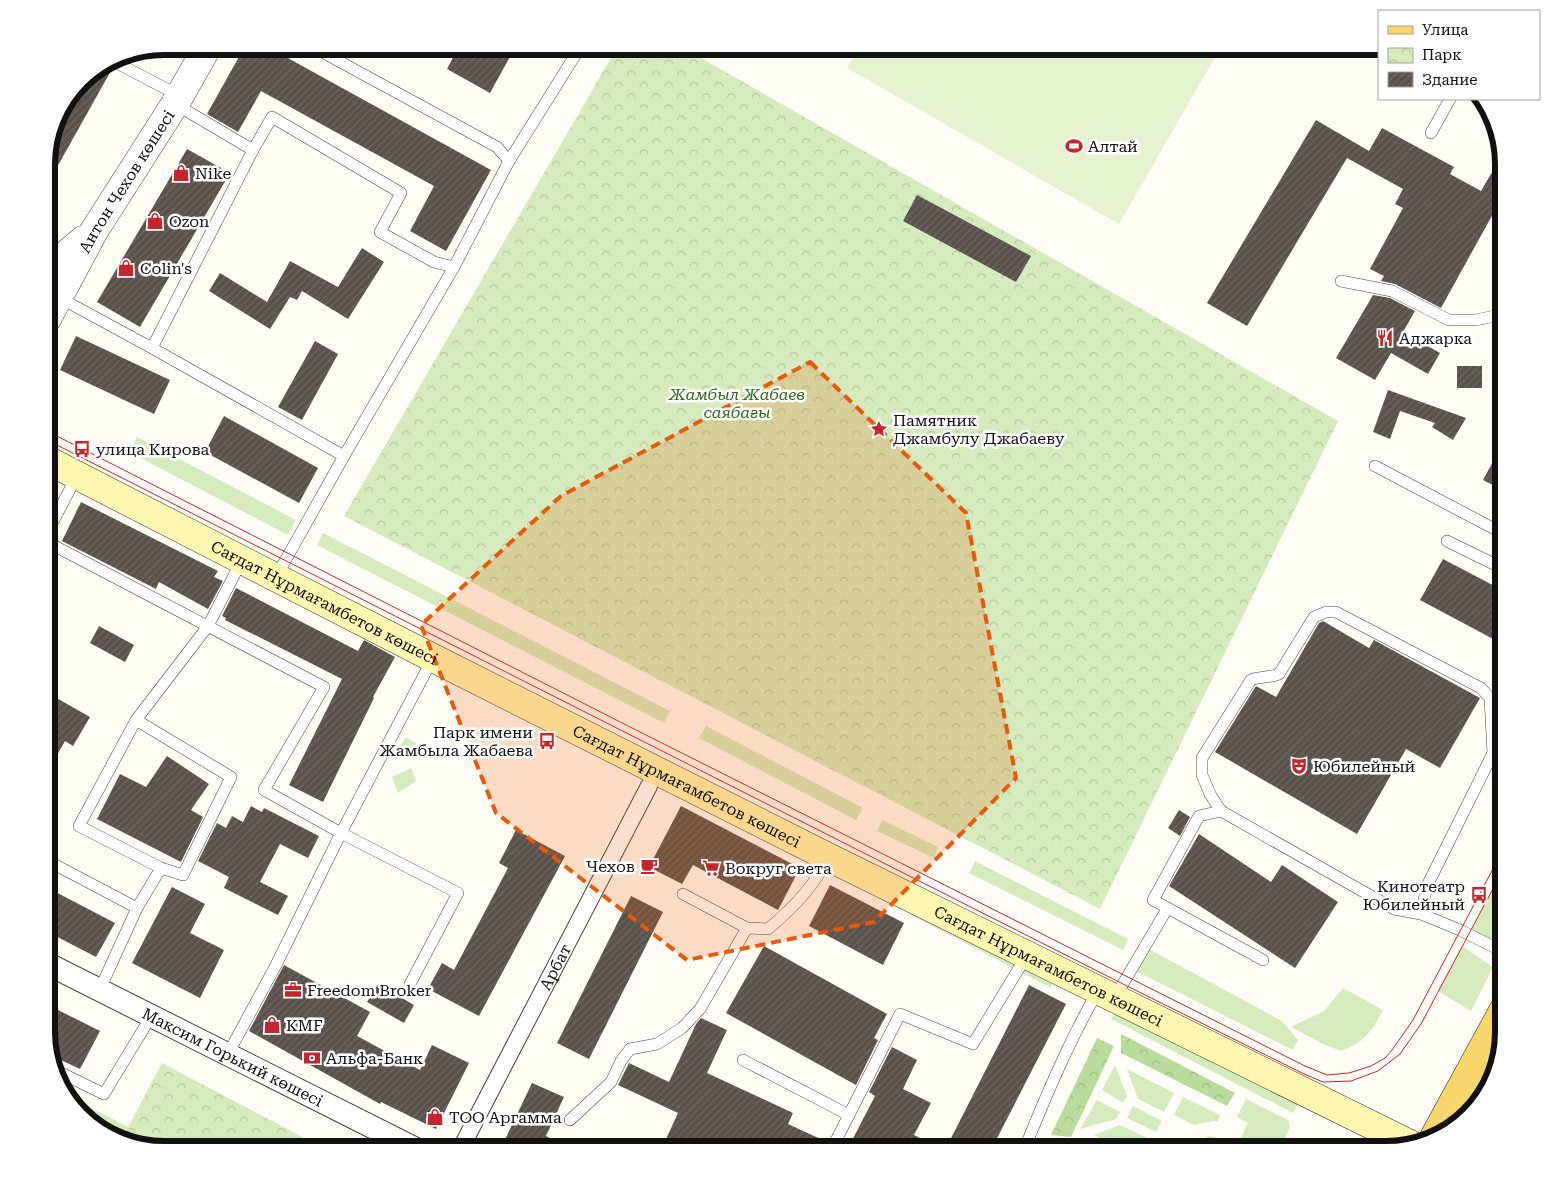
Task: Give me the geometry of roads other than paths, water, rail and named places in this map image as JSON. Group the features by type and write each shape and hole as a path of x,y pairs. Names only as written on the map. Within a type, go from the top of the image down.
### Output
{"main road":[{"name":"Сағдат Нұрмағамбетов көшесі","path":"55,465 828,857 1402,1140"},
{"path":"1440,1127 1495,1025"}],"street":[{"name":"Антон Чехов көшесі","path":"55,302 94,231 177,100 203,55"},
{"path":"55,264 94,231"},
{"name":"Арбат","path":"465,1141 649,786"},
{"name":"Максим Горький көшесі","path":"55,967 400,1141"}],"lane":[{"path":"328,55 497,147 509,161"},
{"path":"276,577 454,267 509,161 575,55"},
{"path":"119,65 177,100 252,150"},
{"path":"1431,134 1449,100"},
{"path":"152,348 252,150 272,118 401,193 380,232 434,262 454,267"},
{"path":"1341,281 1392,292 1449,320 1476,320 1495,316"},
{"path":"55,309 152,348 344,456"},
{"path":"1375,466 1495,529"},
{"path":"55,516 77,476"},
{"path":"1447,541 1495,565"},
{"path":"55,547 324,687 264,790 341,833 458,893 410,984"},
{"path":"136,720 231,777 183,875 161,868 79,826 136,720 208,626 242,560"},
{"path":"1495,733 1490,698 1481,688 1336,612 1326,612 1314,617 1279,674 1250,680 1202,758 1202,775 1210,794 1221,811 1394,909 1421,914 1460,930 1495,948"},
{"path":"228,1054 433,658"},
{"path":"1421,914 1428,886 1495,760"},
{"path":"1221,811 1199,816 1153,900 1263,960"},
{"path":"683,894 748,928 768,929 786,914 821,873 828,857"},
{"path":"55,865 137,908"},
{"path":"100,989 137,908 161,868"},
{"path":"1028,1141 1087,1011 1106,995 1167,909"},
{"path":"570,1120 611,1082 621,1061 630,1049 657,1044 682,1028 700,1009 748,928"},
{"path":"836,1141 900,1014 972,1044 1027,955"},
{"path":"63,1074 104,1094 152,1015"},
{"path":"743,1060 849,1115"}],"tram line":[{"path":"55,435 644,734 1305,1066 1327,1075 1349,1073 1371,1066 1385,1058 1392,1050 1413,1020 1495,865"},
{"path":"55,444 1123,984 1323,1082 1351,1081 1378,1071 1400,1054 1421,1024 1495,885"}],"place":[{"name":"Алтай","path":"1074,146"},
{"name":"Nike","path":"181,173"},
{"name":"Ozon","path":"155,221"},
{"name":"Colin's","path":"126,268"},
{"name":"Аджарка","path":"1385,338"},
{"name":"Памятник Джамбулу Джабаеву","path":"879,429"},
{"name":"улица Кирова","path":"82,449"},
{"name":"Парк имени Жамбыла Жабаева","path":"547,741"},
{"name":"Юбилейный","path":"1299,766"},
{"name":"Чехов","path":"649,866"},
{"name":"Вокруг света","path":"711,868"},
{"name":"Кинотеатр Юбилейный","path":"1479,895"},
{"name":"Freedom Broker","path":"293,990"},
{"name":"KMF","path":"272,1025"},
{"name":"Альфа-Банк","path":"312,1058"},
{"name":"ТОО Аргамма","path":"435,1117"}],"park label":[{"name":"Жамбыл Жабаев саябағы","path":"737,403"}]}
